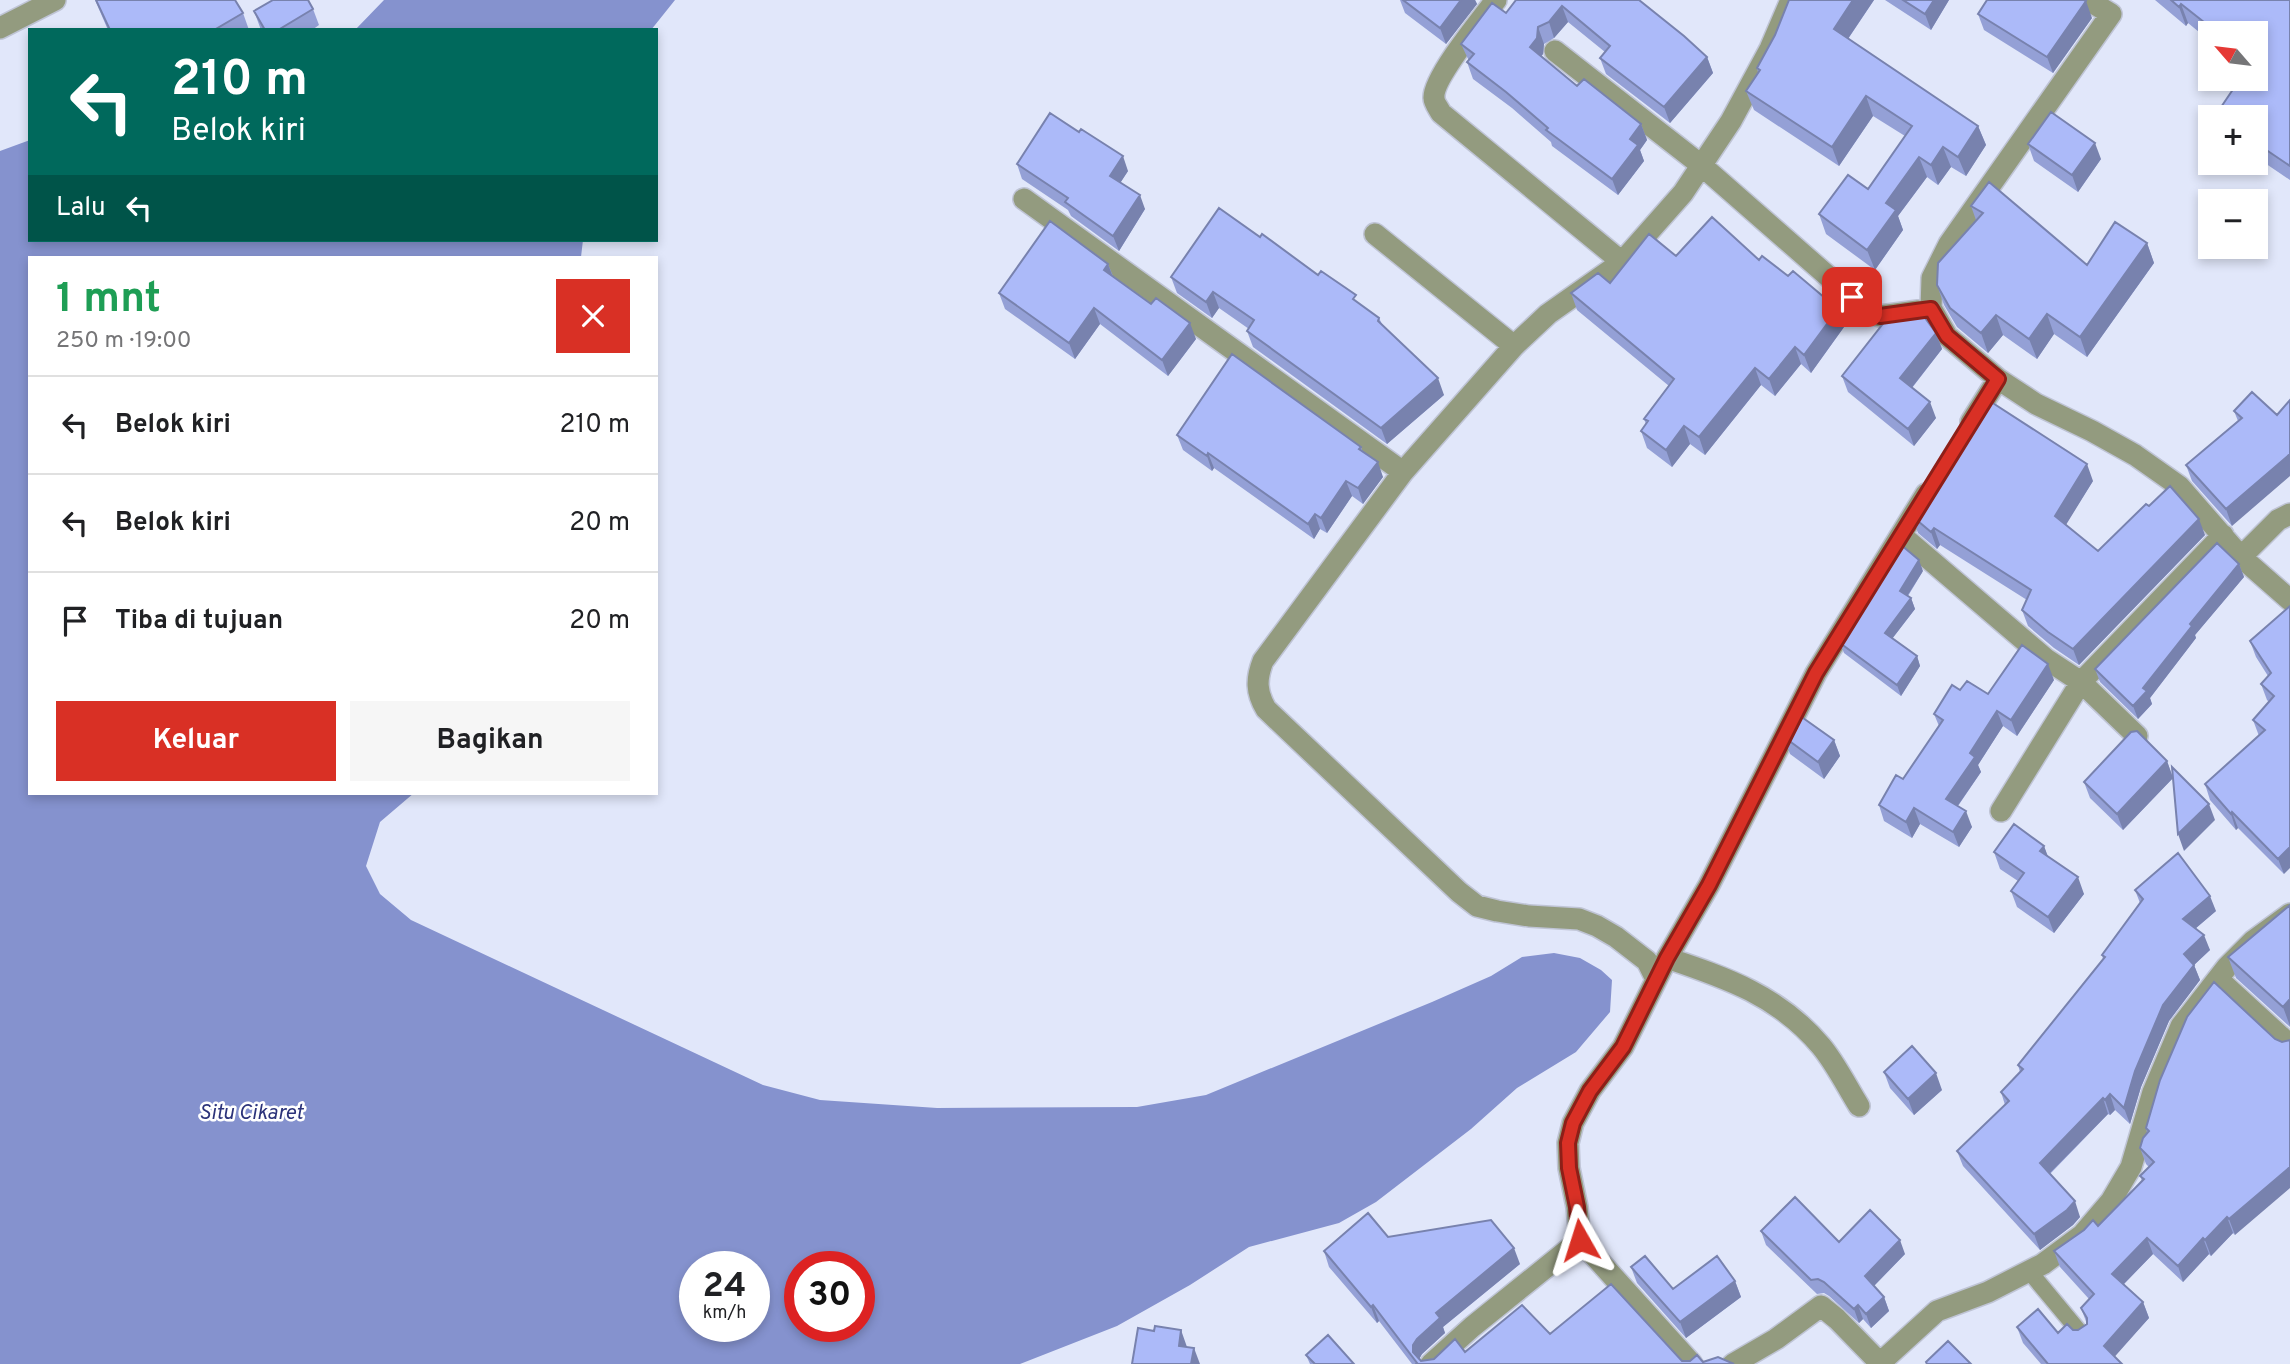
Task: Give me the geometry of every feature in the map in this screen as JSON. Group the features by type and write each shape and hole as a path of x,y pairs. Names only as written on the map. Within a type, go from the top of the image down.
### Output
{"street":[{"path":"0,29 55,0"},
{"path":"1496,0 1465,40 1436,88 1434,100 1441,113 1622,262"},
{"path":"1657,979 1647,961 1597,926 1579,919 1530,916 1477,906 1276,718 1259,697 1257,677 1263,661 1403,472 1514,346 1548,314 1622,262 1658,224 1731,121 1770,49 1791,0"},
{"path":"2088,0 2116,7 1949,244 1932,278 1931,309 1947,336 1998,379 2036,404 2135,455 2179,486 2242,558 2290,600"},
{"path":"1555,51 1701,165 1870,313 1880,316 1931,309"},
{"path":"1024,199 1403,472"},
{"path":"1375,234 1514,346"},
{"path":"1963,435 1998,379"},
{"path":"1692,1364 1580,1240 1569,1168 1568,1143 1573,1123 1590,1091 1623,1047 1667,958 1709,885 1816,673 1935,480"},
{"path":"2242,558 2278,520 2290,514"},
{"path":"1901,535 2036,650 2081,682 2137,736"},
{"path":"2001,811 2081,682 2223,535"},
{"path":"1733,1364 1776,1339 1821,1306 1880,1363 1937,1311 1988,1292 2043,1264 2082,1235 2111,1201 2131,1167 2153,1092 2181,1026 2218,979 2253,941 2290,914"},
{"path":"1667,958 1728,978 1784,1010 1823,1048 1859,1107"},
{"path":"2218,979 2290,1045"},
{"path":"1431,1364 1502,1302 1580,1240"}],"lane":[{"path":"2029,1271 2083,1336"}],"water":[{"path":"384,0 675,0 653,28 357,28"},
{"name":"Situ Cikaret","path":"28,141 28,242 583,242 581,256 28,256 28,795 412,795 380,822 366,866 380,894 411,920 763,1085 820,1100 937,1108 1137,1107 1206,1095 1432,1002 1491,976 1522,957 1554,953 1580,958 1612,980 1610,1012 1576,1052 1517,1088 1471,1129 1376,1202 1339,1223 1249,1247 1190,1285 1117,1326 1020,1364 0,1364 0,151"}],"building":[{"path":"96,0 235,0 243,13 217,28 109,28"},
{"path":"273,0 308,0 313,9 281,28 264,28 254,11"},
{"path":"1403,0 1461,0 1440,28"},
{"path":"1516,0 1639,0 1707,57 1664,107 1600,58 1610,46 1562,6 1549,22 1538,27 1537,38 1530,47 1577,86 1584,79 1641,124 1630,139 1638,145 1612,179 1546,130 1548,128 1467,62 1474,54 1461,44 1492,3 1506,13"},
{"path":"1789,0 1853,0 1834,29 1978,126 1958,157 1943,147 1931,165 1919,157 1886,203 1896,210 1867,250 1819,214 1848,175 1868,189 1912,126 1866,96 1832,147 1746,91 1760,70 1757,68 1775,35"},
{"path":"1903,0 1934,0 1925,14"},
{"path":"1987,0 2086,1 2047,57 1978,14"},
{"path":"2171,0 2290,0 2290,166 2268,151 2268,105 2222,105 2232,91 2268,91 2268,21 2203,21 2181,4 2179,7"},
{"path":"2051,112 2095,143 2072,175 2028,144"},
{"path":"1050,113 1123,156 1110,176 1140,195 1113,236 1065,202 1068,198 1017,164"},
{"path":"1989,182 2087,265 2115,222 2147,243 2080,337 2047,314 2029,339 1996,315 1981,333 1950,308 1937,285 1938,263 1983,213 1971,206"},
{"path":"1219,208 1260,237 1262,234 1318,275 1321,271 1356,295 1353,299 1379,318 1378,321 1438,378 1381,428 1247,331 1254,320 1213,292 1206,302 1171,277"},
{"path":"1712,217 1759,260 1762,256 1788,276 1793,271 1838,309 1804,355 1795,347 1769,379 1755,368 1699,437 1684,426 1666,450 1641,431 1648,421 1644,419 1674,379 1571,293 1598,273 1610,283 1649,234 1676,256"},
{"path":"1050,221 1108,264 1104,270 1151,304 1156,298 1190,323 1162,360 1094,308 1069,343 999,293"},
{"path":"1912,308 1925,318 1936,333 1900,378 1930,402 1908,429 1842,376 1893,311"},
{"path":"1232,354 1378,462 1358,488 1346,481 1321,518 1315,514 1308,524 1208,453 1207,456 1177,435"},
{"path":"2252,392 2277,415 2290,400 2290,454 2226,509 2186,465 2242,418 2234,411"},
{"path":"1985,398 2087,464 2055,516 2098,551 2146,504 2149,506 2170,486 2199,519 2073,649 2022,610 2031,590 1934,528 1931,532 1912,516"},
{"path":"2217,543 2239,564 2190,624 2192,626 2143,688 2147,691 2133,706 2095,669"},
{"path":"1900,544 1919,560 1900,591 1911,598 1885,633 1917,656 1897,685 1840,643"},
{"path":"2290,606 2290,847 2278,859 2232,812 2231,814 2205,784 2265,730 2253,720 2274,696 2261,684 2271,673 2250,641"},
{"path":"2022,645 2048,664 2011,720 1997,711 1970,753 1975,757 1946,799 1966,811 1953,832 1914,808 1906,822 1879,805 1896,775 1903,779 1943,720 1934,714 1952,685 1960,690 1967,681 1988,694"},
{"path":"1796,713 1834,740 1818,762 1784,737"},
{"path":"2137,731 2167,761 2117,814 2084,782 2131,732"},
{"path":"2172,767 2209,804 2178,834"},
{"path":"2014,824 2044,846 2040,851 2078,877 2048,917 2011,891 2024,873 1994,852"},
{"path":"2178,853 2210,896 2183,919 2204,935 2184,954 2194,965 2163,1005 2135,1071 2124,1108 2110,1094 2105,1100 2103,1098 2040,1163 2075,1201 2034,1234 1957,1151 2009,1101 2001,1092 2023,1069 2018,1065 2105,957 2102,955 2143,899 2135,890"},
{"path":"2290,905 2290,999 2283,1007 2228,957"},
{"path":"2214,982 2275,1039 2282,1042 2290,1040 2290,1167 2229,1219 2227,1217 2205,1240 2203,1238 2178,1266 2147,1238 2112,1274 2143,1302 2104,1346 2122,1364 2048,1364 2017,1327 2038,1309 2058,1333 2067,1324 2073,1330 2078,1330 2087,1324 2087,1318 2081,1308 2094,1294 2054,1251 2084,1230 2093,1220 2098,1226 2144,1179 2140,1176 2154,1162 2140,1148 2149,1131 2146,1128 2160,1080 2187,1017"},
{"path":"1912,1046 1936,1073 1908,1099 1884,1072"},
{"path":"1795,1197 1839,1242 1870,1210 1900,1240 1865,1276 1884,1297 1866,1314 1858,1305 1854,1309 1824,1282 1811,1280 1761,1231"},
{"path":"1368,1213 1388,1237 1491,1220 1514,1248 1436,1313 1440,1318 1413,1345 1413,1352 1421,1361 1434,1359 1455,1339 1465,1352 1522,1305 1550,1334 1611,1284 1682,1361 1690,1361 1697,1355 1703,1362 1718,1357 1734,1364 1416,1364 1373,1305 1371,1307 1324,1251"},
{"path":"1645,1256 1673,1289 1717,1256 1735,1281 1680,1322 1631,1267"},
{"path":"1155,1326 1181,1330 1179,1346 1194,1348 1191,1364 1132,1364 1138,1328 1154,1331"},
{"path":"1328,1335 1354,1364 1315,1364 1306,1355"},
{"path":"1948,1341 1971,1364 1927,1364"}],"route":[{"path":"1580,1240 1569,1168 1568,1143 1573,1123 1590,1091 1623,1047 1667,958 1709,885 1816,673 1998,379 1947,336 1931,309 1880,316 1870,313 1852,297"}]}
